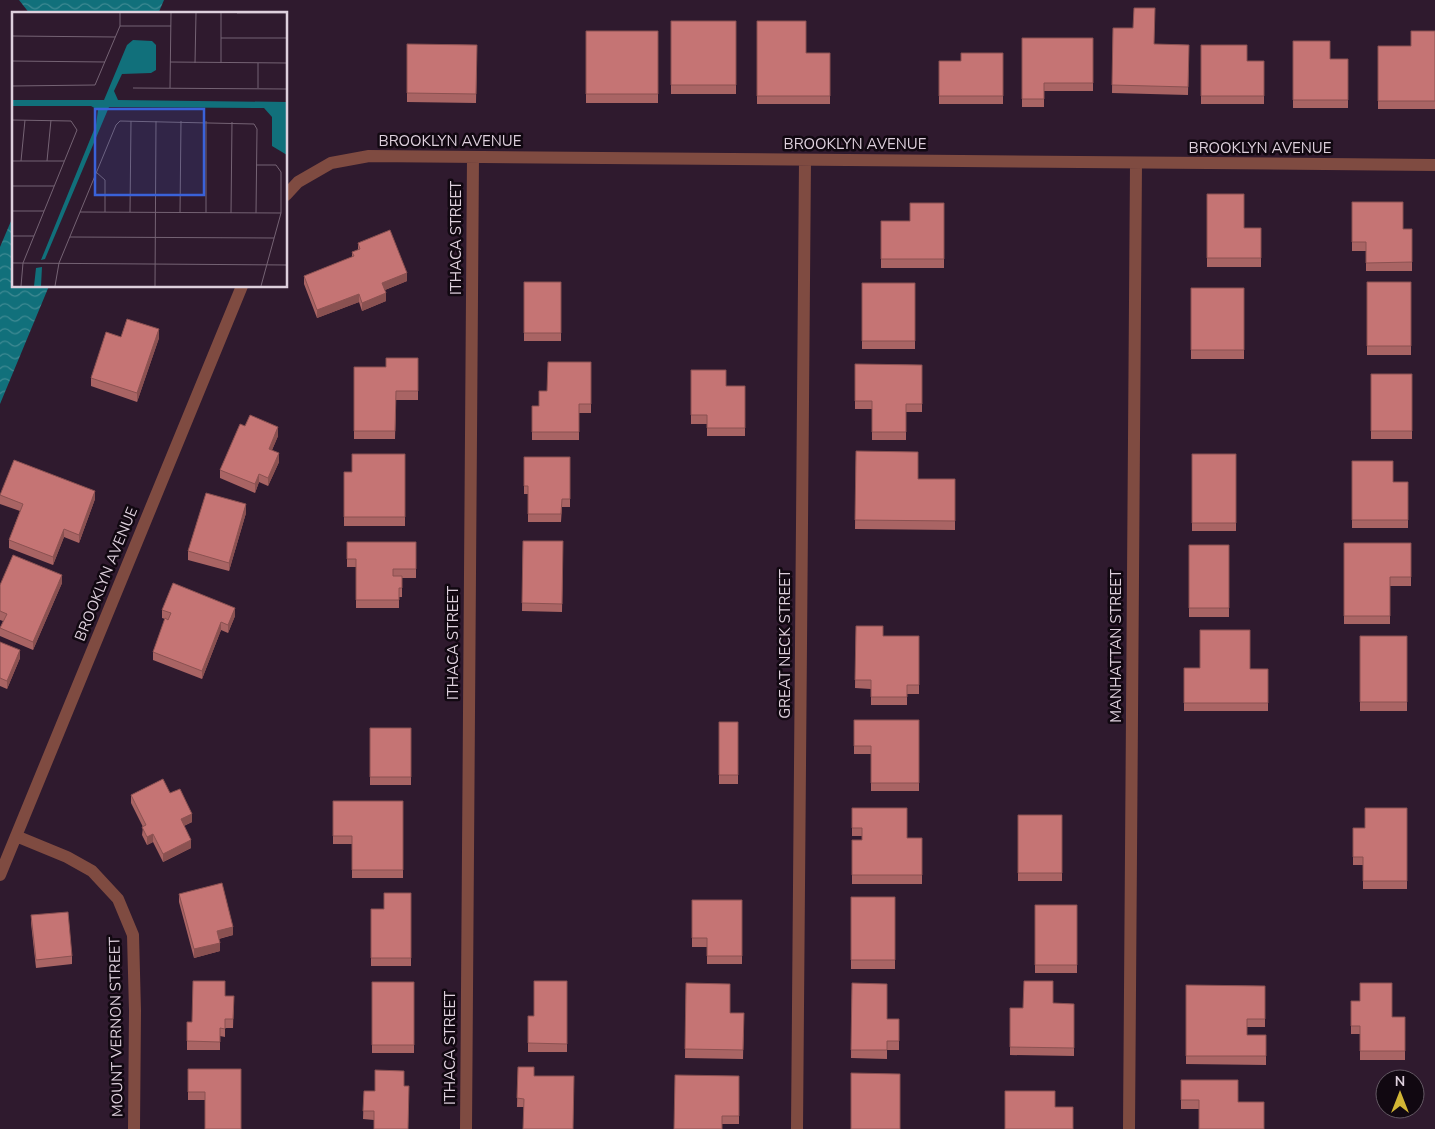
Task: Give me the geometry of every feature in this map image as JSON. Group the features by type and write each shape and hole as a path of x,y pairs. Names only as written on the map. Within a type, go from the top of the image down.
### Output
{"street":[{"name":"BROOKLYN AVENUE","path":"288,193 298,182 331,163 369,156 1435,165"},
{"name":"ITHACA STREET","path":"466,1129 473,157"},
{"name":"GREAT NECK STREET","path":"797,1129 805,160"},
{"name":"MANHATTAN STREET","path":"1128,1129 1136,163"},
{"name":"BROOKLYN AVENUE","path":"0,875 241,288"},
{"name":"MOUNT VERNON STREET","path":"16,836 67,857 92,871 118,899 133,935 135,1011 134,1129"}],"water":[{"path":"19,0 164,0 159,12 28,12"},
{"path":"12,219 12,288 48,288 0,404 0,247"}],"building":[{"path":"1134,8 1155,8 1154,44 1189,45 1188,87 1112,85 1113,28 1133,28"},
{"path":"671,21 736,21 736,85 671,85"},
{"path":"757,21 806,21 806,53 830,53 830,96 757,96"},
{"path":"586,31 658,31 658,94 586,94"},
{"path":"1411,31 1435,31 1435,101 1378,101 1378,46 1411,46"},
{"path":"1022,38 1093,38 1093,83 1044,83 1044,99 1022,99"},
{"path":"1293,41 1330,41 1330,59 1348,59 1348,100 1293,100"},
{"path":"407,44 477,45 476,94 407,93"},
{"path":"1201,45 1247,45 1247,61 1264,61 1264,96 1201,96"},
{"path":"961,53 1003,53 1003,96 939,96 939,61 961,61"},
{"path":"1207,194 1244,194 1244,228 1261,228 1261,258 1207,258"},
{"path":"1352,202 1403,202 1403,229 1412,229 1412,262 1366,263 1366,242 1352,242"},
{"path":"910,203 944,203 944,259 881,259 881,221 910,221"},
{"path":"390,230 407,273 382,283 386,293 362,303 359,294 317,310 304,276 354,256 352,252 360,249 358,243"},
{"path":"524,282 561,282 561,333 524,333"},
{"path":"1367,282 1411,282 1411,346 1367,346"},
{"path":"862,283 915,283 915,341 862,341"},
{"path":"1191,288 1244,288 1244,350 1191,350"},
{"path":"127,319 159,329 137,393 91,378 106,332 121,337"},
{"path":"386,358 418,358 418,391 396,391 395,431 354,431 354,367 386,367"},
{"path":"548,362 591,362 591,404 579,404 579,432 532,432 532,406 539,406 539,391 547,391"},
{"path":"855,364 922,365 922,404 906,404 906,432 872,432 872,401 855,401"},
{"path":"691,370 726,370 726,386 745,386 745,428 707,428 707,415 691,415"},
{"path":"1371,374 1412,374 1412,431 1371,431"},
{"path":"250,415 278,427 269,449 279,453 268,478 259,474 255,484 220,470 240,424 245,426"},
{"path":"856,451 918,452 918,479 955,479 955,521 855,520"},
{"path":"352,454 405,454 405,517 344,517 344,472 352,472"},
{"path":"1192,454 1236,454 1236,523 1192,523"},
{"path":"524,457 570,457 570,499 562,499 561,514 528,514 528,486 524,486"},
{"path":"14,460 95,491 79,535 64,529 53,557 9,540 23,504 0,495"},
{"path":"1352,461 1393,461 1393,482 1408,482 1408,520 1352,520"},
{"path":"206,493 246,504 229,563 188,551"},
{"path":"523,541 563,541 562,604 522,603"},
{"path":"347,542 416,542 416,569 393,569 393,576 402,576 399,600 356,600 356,559 347,559"},
{"path":"1344,543 1411,543 1411,577 1390,577 1390,616 1344,616"},
{"path":"1189,545 1229,545 1229,608 1189,608"},
{"path":"13,555 62,575 33,642 0,628 7,614 0,611 0,585"},
{"path":"173,583 235,608 228,625 221,622 202,671 153,652 165,618 168,620 171,613 162,610"},
{"path":"856,626 883,626 883,636 919,636 919,685 907,685 907,697 871,697 871,680 855,680"},
{"path":"1200,630 1250,630 1250,669 1268,669 1268,703 1184,703 1184,668 1200,668"},
{"path":"1360,636 1407,636 1407,702 1360,702"},
{"path":"0,642 20,650 7,681 0,678"},
{"path":"854,720 919,720 919,783 871,783 871,746 854,746"},
{"path":"719,722 738,722 738,775 719,775"},
{"path":"370,728 411,728 411,777 370,777"},
{"path":"163,779 170,793 180,789 192,814 181,819 191,840 163,854 153,834 147,837 142,827 146,825 131,795"},
{"path":"333,801 403,801 403,870 352,870 352,836 333,836"},
{"path":"852,808 907,808 907,838 922,838 922,875 852,875 852,840 862,840 862,828 852,828"},
{"path":"1365,808 1407,808 1407,881 1363,881 1363,857 1353,857 1353,828 1365,828"},
{"path":"1018,815 1062,815 1062,873 1018,873"},
{"path":"222,883 233,927 217,931 220,943 194,949 179,894"},
{"path":"384,893 411,893 411,958 371,958 371,909 384,909"},
{"path":"851,897 895,897 895,960 851,960"},
{"path":"692,900 742,900 742,956 707,956 707,938 692,938"},
{"path":"1035,905 1077,905 1077,965 1035,965"},
{"path":"68,912 72,956 36,960 31,915"},
{"path":"193,981 225,981 225,996 234,996 233,1019 225,1019 225,1029 220,1028 220,1042 187,1041 187,1022 192,1022"},
{"path":"534,981 567,981 567,1044 528,1043 528,1016 534,1016"},
{"path":"1024,981 1053,981 1053,1003 1074,1004 1074,1048 1010,1047 1010,1008 1023,1008"},
{"path":"372,982 414,982 414,1045 372,1045"},
{"path":"686,983 730,984 730,1013 744,1013 743,1050 685,1049"},
{"path":"852,983 887,984 887,1019 899,1019 899,1041 887,1041 887,1050 851,1050"},
{"path":"1360,983 1392,983 1392,1017 1405,1017 1405,1051 1360,1051 1360,1026 1351,1026 1351,1001 1360,1001"},
{"path":"1186,985 1265,986 1265,1019 1247,1019 1247,1035 1266,1035 1266,1056 1186,1056"},
{"path":"518,1067 534,1067 534,1076 574,1076 573,1129 523,1129 524,1099 517,1098"},
{"path":"188,1069 241,1069 241,1129 205,1129 205,1092 188,1092"},
{"path":"375,1070 404,1071 404,1086 409,1086 408,1129 374,1129 374,1111 363,1111 364,1091 375,1091"},
{"path":"851,1073 900,1074 900,1129 851,1129"},
{"path":"675,1075 739,1076 739,1116 722,1116 722,1129 674,1129"},
{"path":"1181,1080 1238,1080 1238,1102 1264,1102 1264,1129 1199,1129 1199,1100 1181,1100"},
{"path":"1005,1091 1055,1091 1055,1107 1073,1107 1073,1129 1005,1129"}]}
